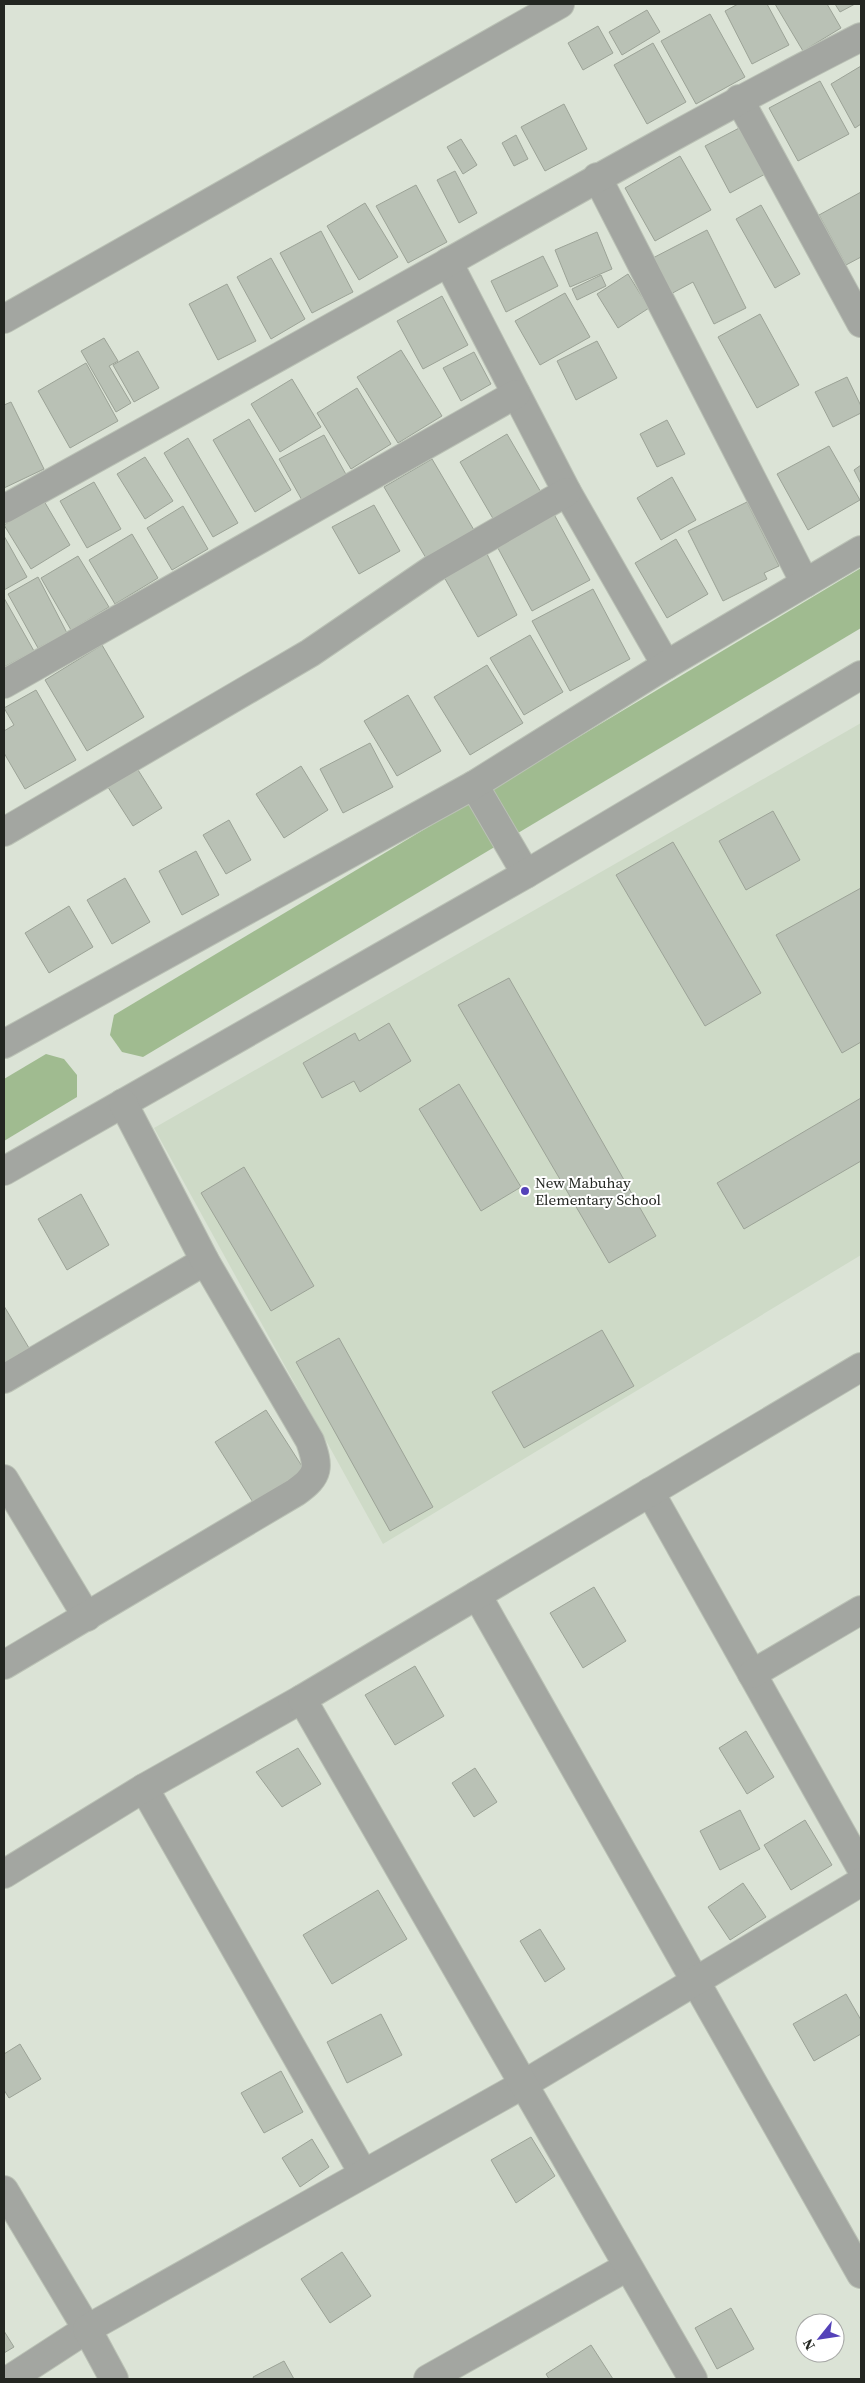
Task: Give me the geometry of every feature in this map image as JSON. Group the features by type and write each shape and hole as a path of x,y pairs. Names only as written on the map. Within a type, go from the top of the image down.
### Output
{"street":[{"path":"4,319 560,4"},
{"path":"4,509 597,177 861,36"},
{"path":"740,99 861,324"},
{"path":"597,177 805,583"},
{"path":"448,262 567,492 666,666"},
{"path":"4,684 516,394"},
{"path":"4,832 302,658 432,569 567,492"},
{"path":"4,1044 474,784 666,666 861,550"},
{"path":"4,1171 526,874 861,676"},
{"path":"474,784 526,874"},
{"path":"4,1665 296,1492 315,1475 317,1462 310,1441 205,1261 123,1103"},
{"path":"4,1380 205,1261"},
{"path":"4,1874 144,1788 302,1699 861,1367"},
{"path":"4,1479 87,1617"},
{"path":"650,1492 861,1868"},
{"path":"477,1595 861,2274"},
{"path":"752,1674 861,1610"},
{"path":"302,1699 693,2379"},
{"path":"144,1788 363,2173"},
{"path":"10,2379 87,2329 524,2084 861,1882"},
{"path":"4,2190 87,2329 114,2379"},
{"path":"428,2379 627,2267"}],"shaded area":[{"name":"New Mabuhay Elementary School","path":"861,723 861,1255 383,1544 154,1128"}],"green space":[{"path":"861,568 861,628 143,1057 122,1052 110,1035 114,1015"},
{"path":"46,1054 64,1059 77,1075 77,1097 4,1141 4,1079"}],"building":[{"path":"738,4 767,4 789,45 752,64 725,11"},
{"path":"775,4 827,4 841,28 803,51"},
{"path":"835,4 855,4 840,12"},
{"path":"647,10 660,32 622,55 609,32"},
{"path":"710,14 745,77 696,104 661,41"},
{"path":"598,26 613,53 583,70 568,43"},
{"path":"653,43 686,102 647,124 614,65"},
{"path":"861,66 861,124 855,128 831,84"},
{"path":"820,81 849,134 798,161 769,108"},
{"path":"564,104 587,149 545,171 521,127"},
{"path":"743,126 767,173 730,193 705,146"},
{"path":"516,135 528,159 514,166 502,143"},
{"path":"461,139 477,165 463,174 447,147"},
{"path":"680,156 711,210 655,241 625,188"},
{"path":"455,171 477,213 459,223 437,180"},
{"path":"416,185 447,242 408,263 376,206"},
{"path":"861,192 861,257 846,265 819,215"},
{"path":"365,203 398,257 359,280 327,226"},
{"path":"761,205 800,274 775,288 736,219"},
{"path":"707,230 746,308 714,324 693,282 667,296 649,260"},
{"path":"321,231 353,292 312,313 280,253"},
{"path":"597,232 612,269 570,287 555,250"},
{"path":"543,256 558,286 506,312 491,281"},
{"path":"271,258 305,319 271,339 237,277"},
{"path":"628,274 649,308 618,328 597,294"},
{"path":"601,275 606,286 577,300 572,289"},
{"path":"227,284 256,341 218,360 189,304"},
{"path":"565,293 590,337 540,365 515,321"},
{"path":"442,296 468,345 423,369 397,321"},
{"path":"760,314 799,385 757,408 718,337"},
{"path":"104,338 118,361 109,366 131,403 116,412 81,351"},
{"path":"597,341 617,378 576,400 557,361"},
{"path":"401,350 442,416 398,443 357,377"},
{"path":"138,351 159,388 134,402 113,365"},
{"path":"474,352 491,384 461,401 443,368"},
{"path":"86,363 118,421 70,448 38,391"},
{"path":"847,377 861,406 861,413 833,427 815,392"},
{"path":"292,379 321,427 280,452 251,404"},
{"path":"357,388 391,444 351,469 317,413"},
{"path":"11,402 44,469 4,488 4,405"},
{"path":"249,419 291,490 255,512 213,440"},
{"path":"667,420 685,454 657,467 640,434"},
{"path":"507,434 542,494 495,522 460,462"},
{"path":"324,435 348,478 303,502 279,459"},
{"path":"188,438 238,523 213,537 164,453"},
{"path":"829,446 860,500 808,530 777,474"},
{"path":"145,457 173,501 145,519 117,474"},
{"path":"432,459 474,530 426,558 384,487"},
{"path":"861,465 861,484 854,470"},
{"path":"672,477 696,520 661,540 637,498"},
{"path":"94,482 121,529 87,548 60,501"},
{"path":"44,501 70,545 31,569 4,525"},
{"path":"747,502 779,566 764,573 767,579 723,601 688,531"},
{"path":"374,505 400,551 359,574 332,527"},
{"path":"183,506 208,549 172,570 147,528"},
{"path":"550,507 590,580 532,611 493,539"},
{"path":"132,534 158,578 115,604 89,560"},
{"path":"4,536 27,577 4,590"},
{"path":"676,539 708,594 667,618 635,563"},
{"path":"485,550 517,615 478,637 444,577"},
{"path":"78,556 109,607 71,630 41,578"},
{"path":"38,577 67,633 38,648 8,594"},
{"path":"593,589 630,659 570,691 532,621"},
{"path":"4,598 34,651 4,667"},
{"path":"530,635 563,692 524,715 490,658"},
{"path":"102,645 144,717 87,751 45,680"},
{"path":"487,665 523,723 470,755 434,697"},
{"path":"36,690 76,760 25,789 4,753 4,731 14,725 4,708"},
{"path":"408,695 441,751 397,776 364,721"},
{"path":"370,743 393,787 343,813 320,769"},
{"path":"133,762 162,808 133,826 104,781"},
{"path":"301,766 328,810 284,838 256,794"},
{"path":"773,811 800,860 746,890 719,841"},
{"path":"229,820 251,860 226,874 203,835"},
{"path":"673,842 761,993 705,1026 616,875"},
{"path":"196,851 219,895 182,915 159,871"},
{"path":"125,878 150,922 112,944 87,900"},
{"path":"861,888 861,1042 842,1053 776,935"},
{"path":"69,906 93,947 49,973 25,933"},
{"path":"509,978 656,1236 609,1263 458,1005"},
{"path":"389,1023 411,1061 360,1092 354,1081 322,1098 303,1063 355,1033 359,1041"},
{"path":"459,1084 521,1187 481,1211 419,1109"},
{"path":"861,1098 861,1161 744,1229 717,1183"},
{"path":"244,1167 314,1286 271,1311 201,1193"},
{"path":"81,1194 109,1245 67,1270 38,1219"},
{"path":"4,1306 29,1348 4,1364"},
{"path":"602,1330 634,1386 524,1448 492,1392"},
{"path":"339,1338 433,1507 390,1531 296,1362"},
{"path":"266,1410 307,1474 256,1507 215,1442"},
{"path":"594,1587 626,1641 583,1668 550,1613"},
{"path":"415,1666 444,1716 395,1745 365,1695"},
{"path":"746,1731 774,1777 747,1794 719,1748"},
{"path":"298,1748 321,1784 282,1807 256,1772"},
{"path":"475,1768 497,1802 474,1817 452,1783"},
{"path":"740,1810 760,1849 720,1870 700,1831"},
{"path":"805,1820 832,1865 791,1890 764,1845"},
{"path":"743,1883 766,1917 730,1940 708,1907"},
{"path":"378,1890 407,1939 332,1984 303,1935"},
{"path":"540,1929 565,1969 545,1982 520,1941"},
{"path":"846,1994 861,2020 861,2034 814,2061 793,2024"},
{"path":"381,2014 402,2055 347,2083 327,2042"},
{"path":"20,2044 41,2079 9,2098 4,2090 4,2054"},
{"path":"281,2071 303,2112 264,2133 241,2093"},
{"path":"531,2137 555,2176 516,2203 491,2160"},
{"path":"312,2139 329,2167 300,2187 282,2158"},
{"path":"342,2252 371,2296 330,2323 301,2279"},
{"path":"731,2308 754,2349 717,2369 695,2328"},
{"path":"4,2331 14,2347 4,2353"},
{"path":"591,2345 613,2379 549,2379 546,2374"},
{"path":"284,2361 294,2379 254,2379 253,2377"}],"place":[{"name":"New Mabuhay Elementary School","path":"525,1191"}]}
